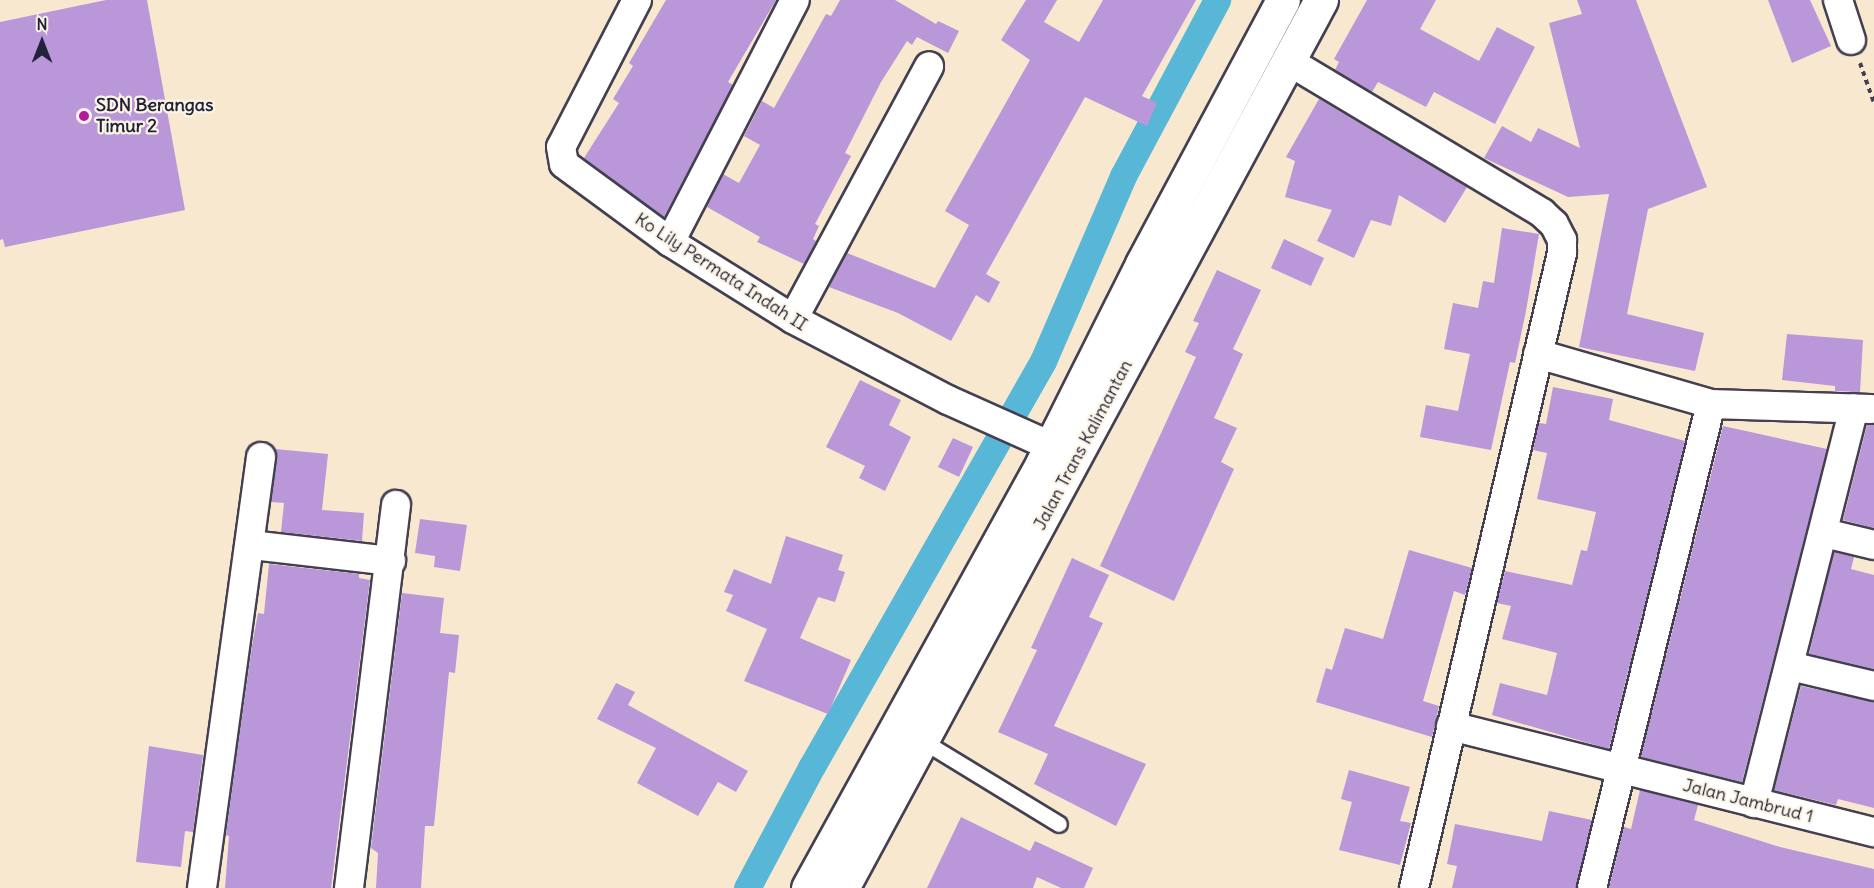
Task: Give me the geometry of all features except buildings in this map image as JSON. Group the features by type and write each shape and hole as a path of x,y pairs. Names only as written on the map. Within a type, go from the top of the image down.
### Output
{"highway":[{"name":"Jalan Trans Kalimantan","path":"808,888 1283,0"},
{"name":"Jalan Trans Kalimantan","path":"842,888 1290,62 1321,0"}],"street":[{"name":"Ko Lily Permata Indah II","path":"637,0 561,147 564,164 670,243 793,319 948,400 1045,443"},
{"path":"670,243 795,0"},
{"path":"1838,0 1851,40"},
{"path":"1290,62 1554,224 1562,240 1562,253 1413,888"},
{"path":"793,319 929,66"},
{"path":"1538,354 1711,404 1864,409 1824,533 1754,803"},
{"path":"1592,888 1711,404"},
{"path":"202,888 251,545 261,457"},
{"path":"349,888 391,561 396,505"},
{"path":"1824,533 1874,545"},
{"path":"251,545 391,561"},
{"path":"1790,666 1874,686"},
{"name":"Jalan Jambrud 1","path":"1451,726 1874,832"}],"lane":[{"path":"923,741 1059,824"}],"path":[{"path":"1851,40 1874,103"}],"waterway":[{"path":"747,888 812,766 1043,361 1123,176 1217,0"}],"place":[{"name":"SDN Berangas Timur 2","path":"84,116"}]}
